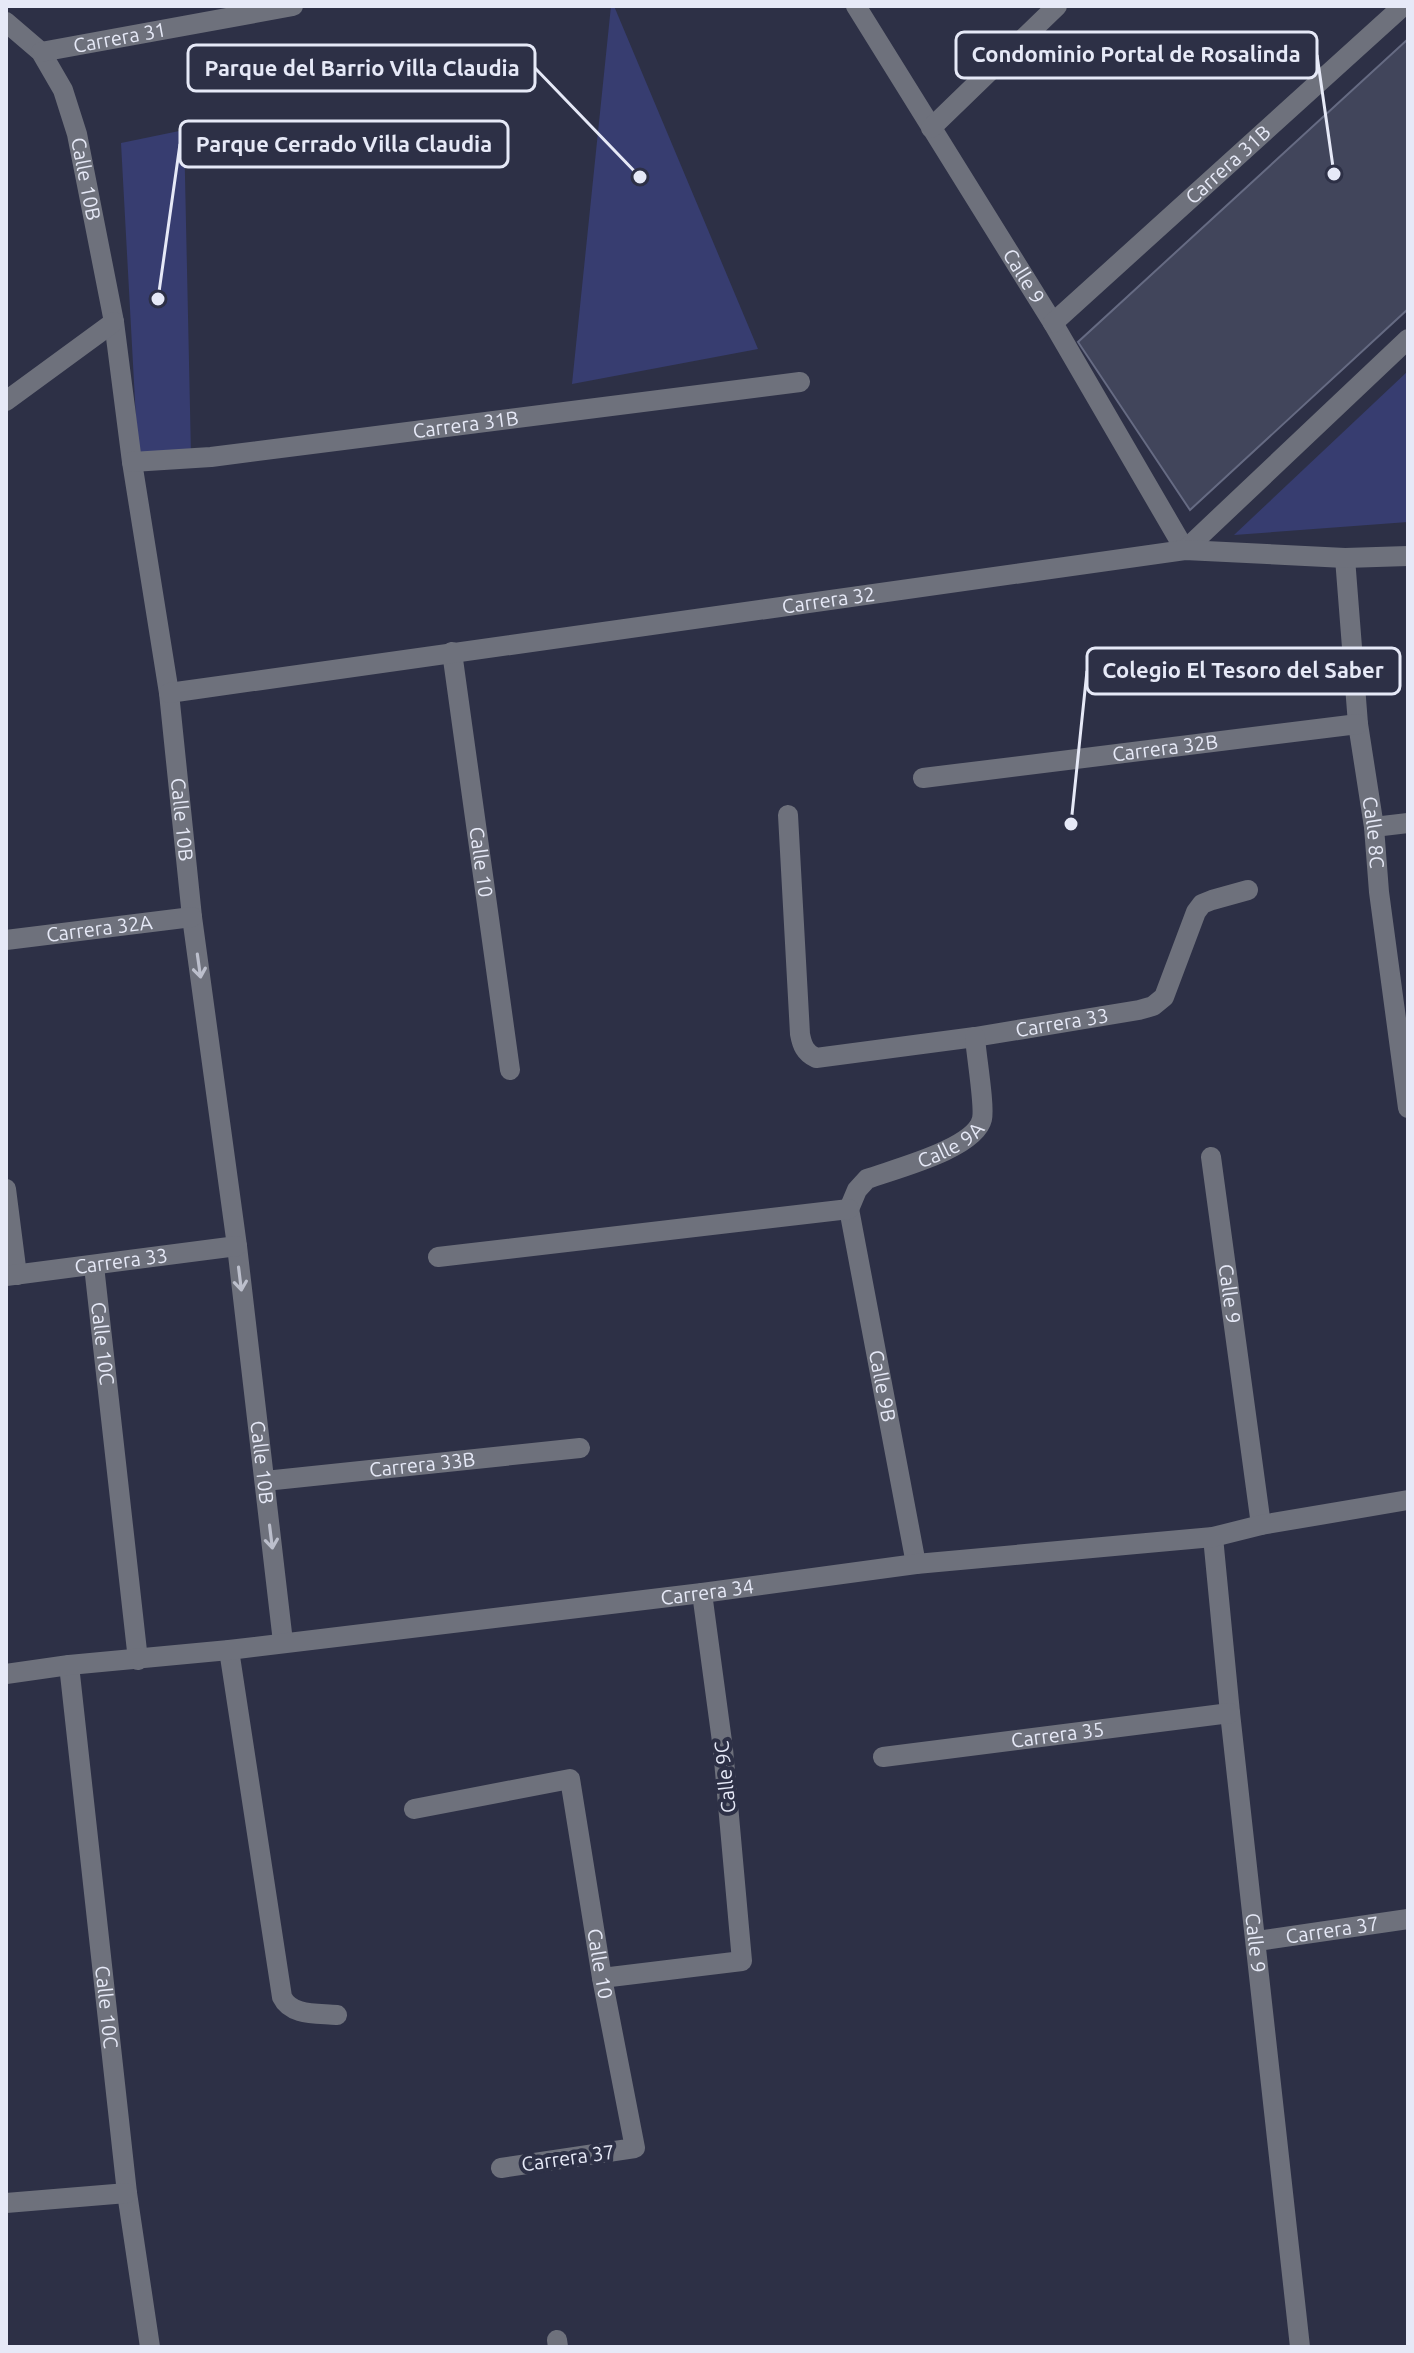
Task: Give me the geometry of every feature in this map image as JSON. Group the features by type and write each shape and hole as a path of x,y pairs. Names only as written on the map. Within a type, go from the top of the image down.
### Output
{"street":[{"name":"Carrera 31","path":"41,52 293,6"},
{"name":"Calle 9","path":"856,6 1053,323 1185,550"},
{"path":"931,128 1057,6"},
{"name":"Carrera 31B","path":"1053,323 1403,6"},
{"name":"Calle 10B","path":"6,22 41,52 63,90 77,134 114,322 132,462 169,693 192,917 237,1246 283,1642"},
{"path":"6,401 114,322"},
{"path":"1185,550 1408,339"},
{"name":"Carrera 31B","path":"132,462 211,457 800,382"},
{"path":"1185,550 1345,558 1408,556"},
{"name":"Carrera 32","path":"169,693 1185,550"},
{"name":"Calle 8C","path":"1345,558 1358,724 1374,827 1379,892 1408,1108"},
{"name":"Calle 10","path":"452,652 510,1070"},
{"name":"Carrera 32B","path":"923,778 1358,724"},
{"name":"Carrera 33","path":"788,815 800,1034 802,1044 816,1058 975,1037 1153,1006 1164,997 1196,912 1202,904 1248,890"},
{"path":"1374,827 1408,823"},
{"name":"Carrera 32A","path":"6,940 192,917"},
{"name":"Calle 9A","path":"849,1209 857,1190 867,1179 961,1144 975,1132 982,1119 975,1037"},
{"name":"Calle 9","path":"1211,1157 1261,1525"},
{"path":"6,1189 12,1275"},
{"path":"438,1257 849,1209"},
{"name":"Calle 9B","path":"849,1209 916,1564"},
{"name":"Carrera 33","path":"12,1275 237,1246"},
{"name":"Calle 10C","path":"94,1266 138,1660"},
{"name":"Carrera 33B","path":"265,1481 580,1448"},
{"name":"Carrera 34","path":"6,1674 702,1593 916,1564 1213,1537 1261,1525 1408,1500"},
{"name":"Calle 9","path":"1213,1537 1300,2347"},
{"name":"Calle 9C","path":"602,1978 742,1961 723,1749 702,1593"},
{"path":"229,1650 282,1997 286,2006 297,2011 337,2015"},
{"name":"Calle 10C","path":"69,1665 127,2193 150,2347"},
{"name":"Carrera 35","path":"883,1757 1230,1713"},
{"name":"Calle 10","path":"414,1809 570,1779 602,1978 635,2148"},
{"name":"Carrera 37","path":"1257,1941 1408,1919"},
{"name":"Carrera 37","path":"501,2168 635,2148"},
{"path":"6,2203 127,2193"}],"shaded area":[{"path":"611,6 614,6 758,349 572,384"},
{"path":"184,130 191,455 138,456 121,143"},
{"path":"1408,371 1408,522 1234,535"}],"building":[{"path":"1408,39 1408,309 1190,510 1078,342"}],"place":[{"name":"Condominio Portal de Rosalinda","path":"1334,174"},
{"name":"Parque del Barrio Villa Claudia","path":"640,177"},
{"name":"Parque Cerrado Villa Claudia","path":"158,299"},
{"name":"Colegio El Tesoro del Saber","path":"1071,824"}]}
